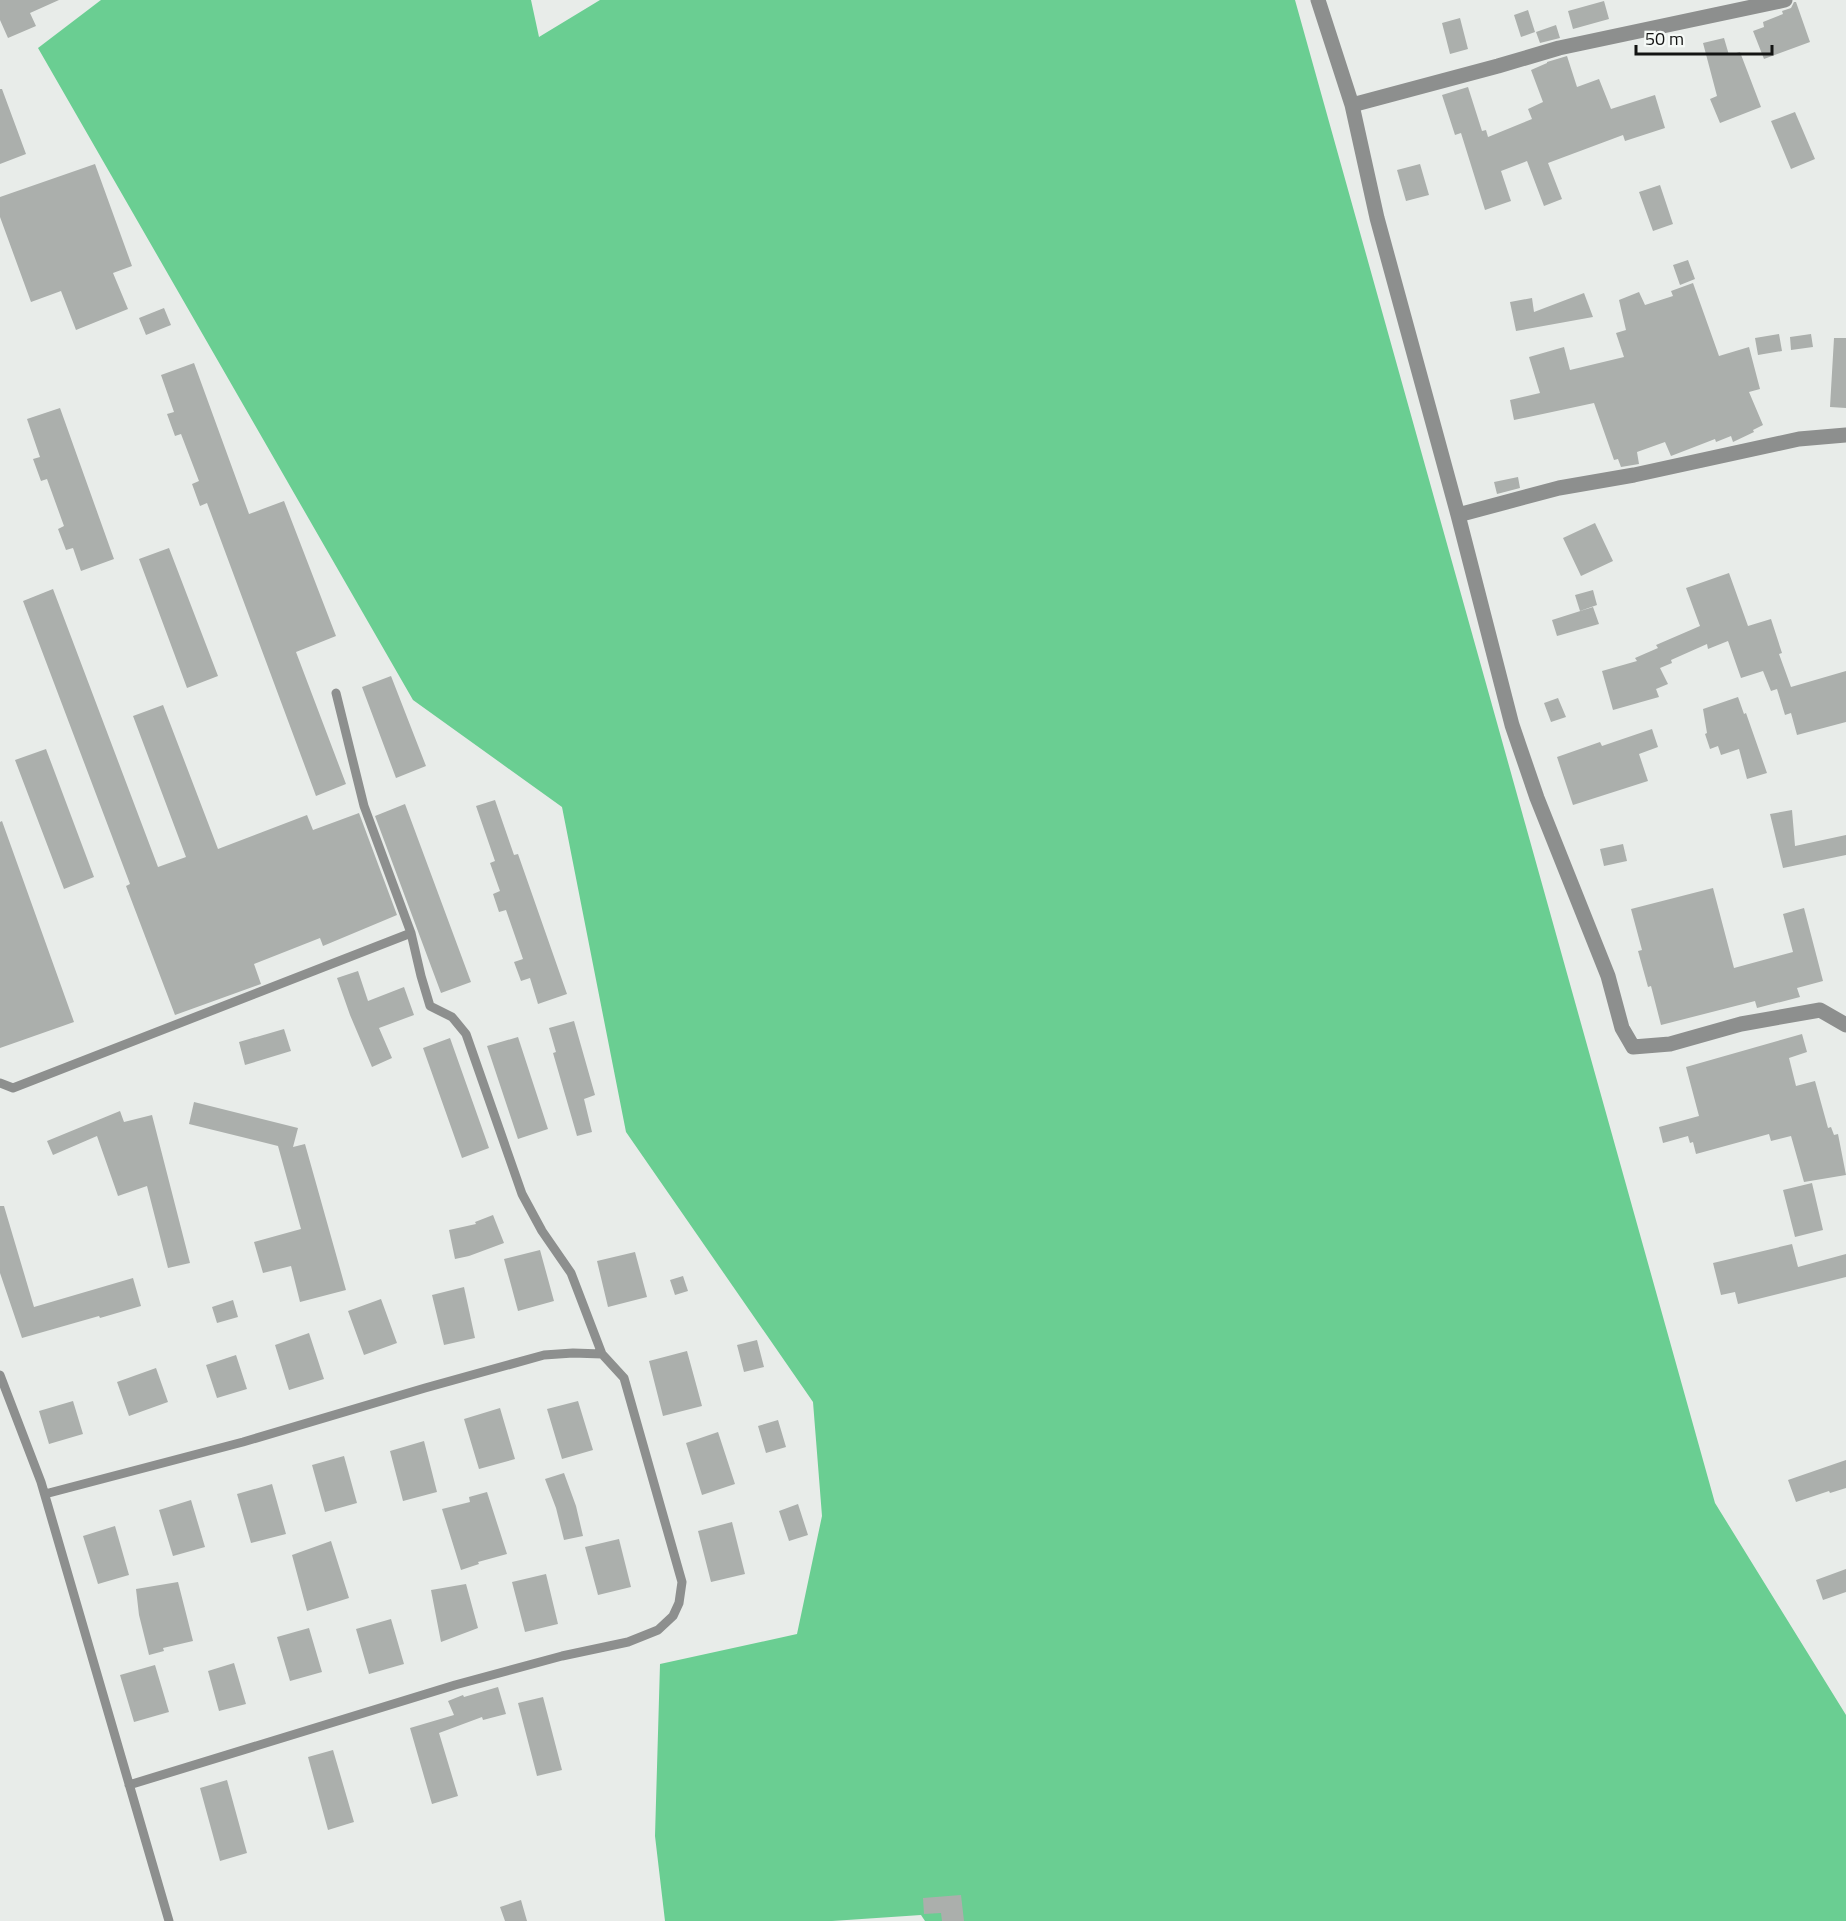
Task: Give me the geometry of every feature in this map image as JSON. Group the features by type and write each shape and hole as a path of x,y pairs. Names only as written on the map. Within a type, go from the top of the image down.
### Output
{"street":[{"path":"1318,0 1352,105 1377,218 1458,515 1512,725 1608,976 1622,1028 1633,1047 1670,1044 1741,1024 1820,1010 1846,1025"},
{"path":"1352,105 1559,48 1780,1"},
{"path":"1458,515 1559,489 1799,439 1846,435"}],"lane":[{"path":"129,1785 455,1685 562,1656 628,1642 658,1630 673,1616 679,1603 682,1582 624,1378 602,1354 571,1273 542,1231 522,1194 466,1034 452,1017 430,1006 411,933 364,806 336,693"},
{"path":"0,1083 13,1089 411,933"},
{"path":"45,1494 243,1442 544,1355 602,1354"},
{"path":"0,1375 45,1494 169,1921"}],"green space":[{"path":"101,0 531,0 539,37 600,0 1295,0 1715,1503 1846,1715 1846,1921 925,1921 921,1915 832,1921 665,1921 655,1836 660,1664 797,1634 822,1516 813,1402 626,1132 562,807 413,700 38,48"}],"building":[{"path":"0,0 59,0 30,13 36,26 8,38 0,20"},
{"path":"1604,1 1609,19 1573,29 1568,11"},
{"path":"1796,2 1810,42 1764,59 1753,31 1764,27 1763,22 1783,14 1782,11 1791,8"},
{"path":"1528,10 1535,32 1521,37 1514,15"},
{"path":"1460,18 1468,49 1450,54 1442,23"},
{"path":"1556,25 1560,38 1540,43 1536,32"},
{"path":"1724,38 1729,55 1740,52 1761,107 1720,123 1710,99 1717,96 1703,43"},
{"path":"1567,56 1577,87 1599,79 1611,109 1655,95 1665,128 1625,141 1623,135 1548,163 1562,199 1544,206 1527,161 1501,171 1511,201 1485,210 1461,133 1455,135 1442,95 1468,87 1482,131 1486,130 1488,137 1532,119 1528,109 1543,102 1531,70"},
{"path":"0,89 2,89 26,154 0,164"},
{"path":"1795,112 1815,159 1791,169 1771,121"},
{"path":"95,164 132,266 113,273 128,309 76,330 61,291 31,302 0,217 0,197"},
{"path":"1420,164 1429,195 1406,201 1397,170"},
{"path":"1660,185 1673,224 1653,231 1639,192"},
{"path":"1688,260 1695,279 1680,285 1673,265"},
{"path":"1693,283 1719,356 1749,347 1760,389 1749,392 1763,425 1753,430 1754,432 1733,442 1731,436 1716,442 1715,439 1671,456 1665,442 1637,452 1639,464 1621,467 1618,459 1614,460 1594,403 1514,420 1510,400 1540,393 1529,357 1564,347 1570,370 1624,357 1616,333 1626,330 1619,300 1639,292 1645,305 1673,296 1671,291"},
{"path":"1584,293 1593,317 1516,331 1510,302 1532,298 1534,312"},
{"path":"164,308 171,325 146,335 139,318"},
{"path":"1779,334 1782,351 1758,355 1755,338"},
{"path":"1811,334 1813,347 1791,350 1790,337"},
{"path":"1834,338 1846,338 1846,408 1830,407"},
{"path":"194,363 249,514 284,501 336,636 296,652 346,784 316,796 207,503 200,506 192,484 199,481 181,434 175,436 167,414 174,412 161,375"},
{"path":"60,408 114,559 81,571 73,548 66,550 58,529 64,526 47,479 41,481 33,459 40,457 27,419"},
{"path":"1518,477 1520,488 1497,494 1494,482"},
{"path":"1595,523 1613,561 1581,576 1563,538"},
{"path":"169,548 218,676 187,688 139,559"},
{"path":"1729,573 1748,626 1771,619 1782,653 1779,654 1791,687 1846,671 1846,722 1797,735 1791,713 1785,715 1777,689 1771,691 1763,671 1741,678 1728,641 1708,649 1707,644 1671,660 1672,663 1660,668 1668,684 1656,689 1659,697 1613,710 1602,671 1637,661 1635,658 1658,648 1656,645 1700,626 1686,588"},
{"path":"53,589 158,867 186,857 133,716 163,705 218,849 307,815 313,830 359,813 397,915 323,946 320,938 254,964 261,984 175,1015 126,886 130,884 23,601"},
{"path":"1593,590 1597,605 1580,611 1575,595"},
{"path":"1593,607 1599,624 1557,636 1552,620"},
{"path":"391,676 426,766 396,778 362,687"},
{"path":"1738,697 1767,773 1747,779 1739,749 1721,755 1718,746 1710,749 1705,734 1707,733 1703,709"},
{"path":"1558,698 1566,717 1551,722 1544,703"},
{"path":"1652,729 1658,747 1639,754 1648,781 1573,805 1557,757 1600,742 1602,746"},
{"path":"46,749 94,877 64,889 15,760"},
{"path":"495,800 514,855 518,854 567,994 538,1004 530,978 521,981 514,962 523,959 506,910 499,912 493,894 500,891 490,863 495,861 476,806"},
{"path":"405,804 471,982 441,993 375,816"},
{"path":"1792,810 1795,846 1846,835 1846,855 1783,868 1770,814"},
{"path":"2,821 74,1022 0,1048 0,822"},
{"path":"1623,844 1627,861 1604,866 1600,849"},
{"path":"1713,888 1734,968 1793,952 1783,914 1804,908 1823,981 1797,988 1800,997 1757,1008 1755,1001 1661,1025 1651,986 1648,987 1638,951 1642,950 1631,909"},
{"path":"358,971 368,1001 404,987 414,1015 379,1028 392,1058 372,1067 337,978"},
{"path":"574,1021 595,1095 584,1099 592,1132 577,1136 553,1053 556,1052 549,1028"},
{"path":"284,1029 291,1051 245,1065 239,1042"},
{"path":"1802,1034 1807,1052 1789,1058 1796,1086 1815,1081 1828,1128 1831,1127 1834,1135 1838,1134 1846,1175 1804,1182 1791,1136 1771,1141 1769,1134 1696,1154 1693,1142 1690,1143 1688,1136 1663,1143 1659,1127 1699,1116 1686,1067"},
{"path":"518,1037 548,1129 518,1139 487,1046"},
{"path":"450,1038 489,1148 462,1158 423,1048"},
{"path":"194,1102 298,1128 293,1147 305,1144 346,1290 300,1302 291,1266 263,1273 254,1242 301,1229 278,1146 189,1124"},
{"path":"120,1111 124,1122 152,1115 190,1263 168,1268 147,1186 118,1196 97,1136 53,1155 47,1141"},
{"path":"1812,1183 1823,1230 1795,1237 1783,1190"},
{"path":"0,1206 4,1206 34,1307 133,1278 141,1306 22,1338 0,1273"},
{"path":"493,1215 504,1243 455,1259 449,1230 476,1224 475,1222"},
{"path":"1792,1244 1798,1267 1846,1254 1846,1277 1738,1304 1735,1292 1721,1295 1713,1263"},
{"path":"540,1250 554,1301 518,1311 504,1259"},
{"path":"635,1252 647,1297 608,1307 597,1261"},
{"path":"683,1276 688,1291 675,1295 670,1280"},
{"path":"464,1287 475,1338 444,1345 432,1295"},
{"path":"381,1299 397,1343 364,1355 348,1311"},
{"path":"233,1300 238,1317 217,1323 212,1307"},
{"path":"309,1333 324,1379 289,1390 275,1345"},
{"path":"757,1340 764,1367 744,1372 737,1345"},
{"path":"687,1351 702,1406 663,1416 649,1361"},
{"path":"236,1355 247,1389 217,1398 206,1365"},
{"path":"156,1368 168,1402 129,1416 117,1382"},
{"path":"73,1401 83,1434 49,1444 39,1411"},
{"path":"578,1401 593,1450 562,1459 547,1409"},
{"path":"500,1408 515,1459 479,1469 464,1419"},
{"path":"778,1420 786,1447 766,1453 758,1426"},
{"path":"718,1432 735,1484 702,1495 686,1443"},
{"path":"424,1441 437,1492 403,1501 390,1451"},
{"path":"344,1456 357,1503 325,1512 312,1465"},
{"path":"1846,1460 1846,1488 1796,1502 1788,1480"},
{"path":"564,1473 576,1506 583,1536 564,1540 556,1508 545,1479"},
{"path":"272,1484 286,1534 251,1543 237,1494"},
{"path":"487,1492 507,1554 478,1562 479,1564 461,1570 442,1509 470,1502 469,1497"},
{"path":"191,1500 205,1547 173,1556 159,1510"},
{"path":"798,1504 808,1535 789,1541 779,1511"},
{"path":"732,1522 745,1574 711,1582 698,1531"},
{"path":"115,1526 129,1575 98,1584 83,1536"},
{"path":"619,1539 631,1587 598,1595 585,1547"},
{"path":"331,1541 349,1598 307,1611 292,1555"},
{"path":"1846,1569 1846,1592 1823,1600 1816,1580"},
{"path":"546,1574 558,1624 525,1632 512,1582"},
{"path":"178,1582 193,1641 163,1648 164,1651 149,1655 139,1615 136,1589"},
{"path":"466,1584 478,1628 441,1642 431,1590"},
{"path":"391,1619 404,1664 369,1674 356,1629"},
{"path":"309,1628 322,1672 290,1681 277,1637"},
{"path":"234,1663 246,1704 219,1711 208,1671"},
{"path":"155,1665 169,1712 134,1722 120,1675"},
{"path":"498,1687 506,1714 483,1720 482,1717 439,1733 458,1796 432,1804 410,1728 454,1715 448,1701"},
{"path":"543,1697 562,1770 537,1776 518,1703"},
{"path":"333,1750 354,1822 328,1830 308,1757"},
{"path":"227,1780 247,1853 220,1861 200,1788"},
{"path":"961,1895 964,1921 942,1921 941,1913 924,1914 923,1898"},
{"path":"521,1900 527,1921 505,1921 500,1907"}]}
